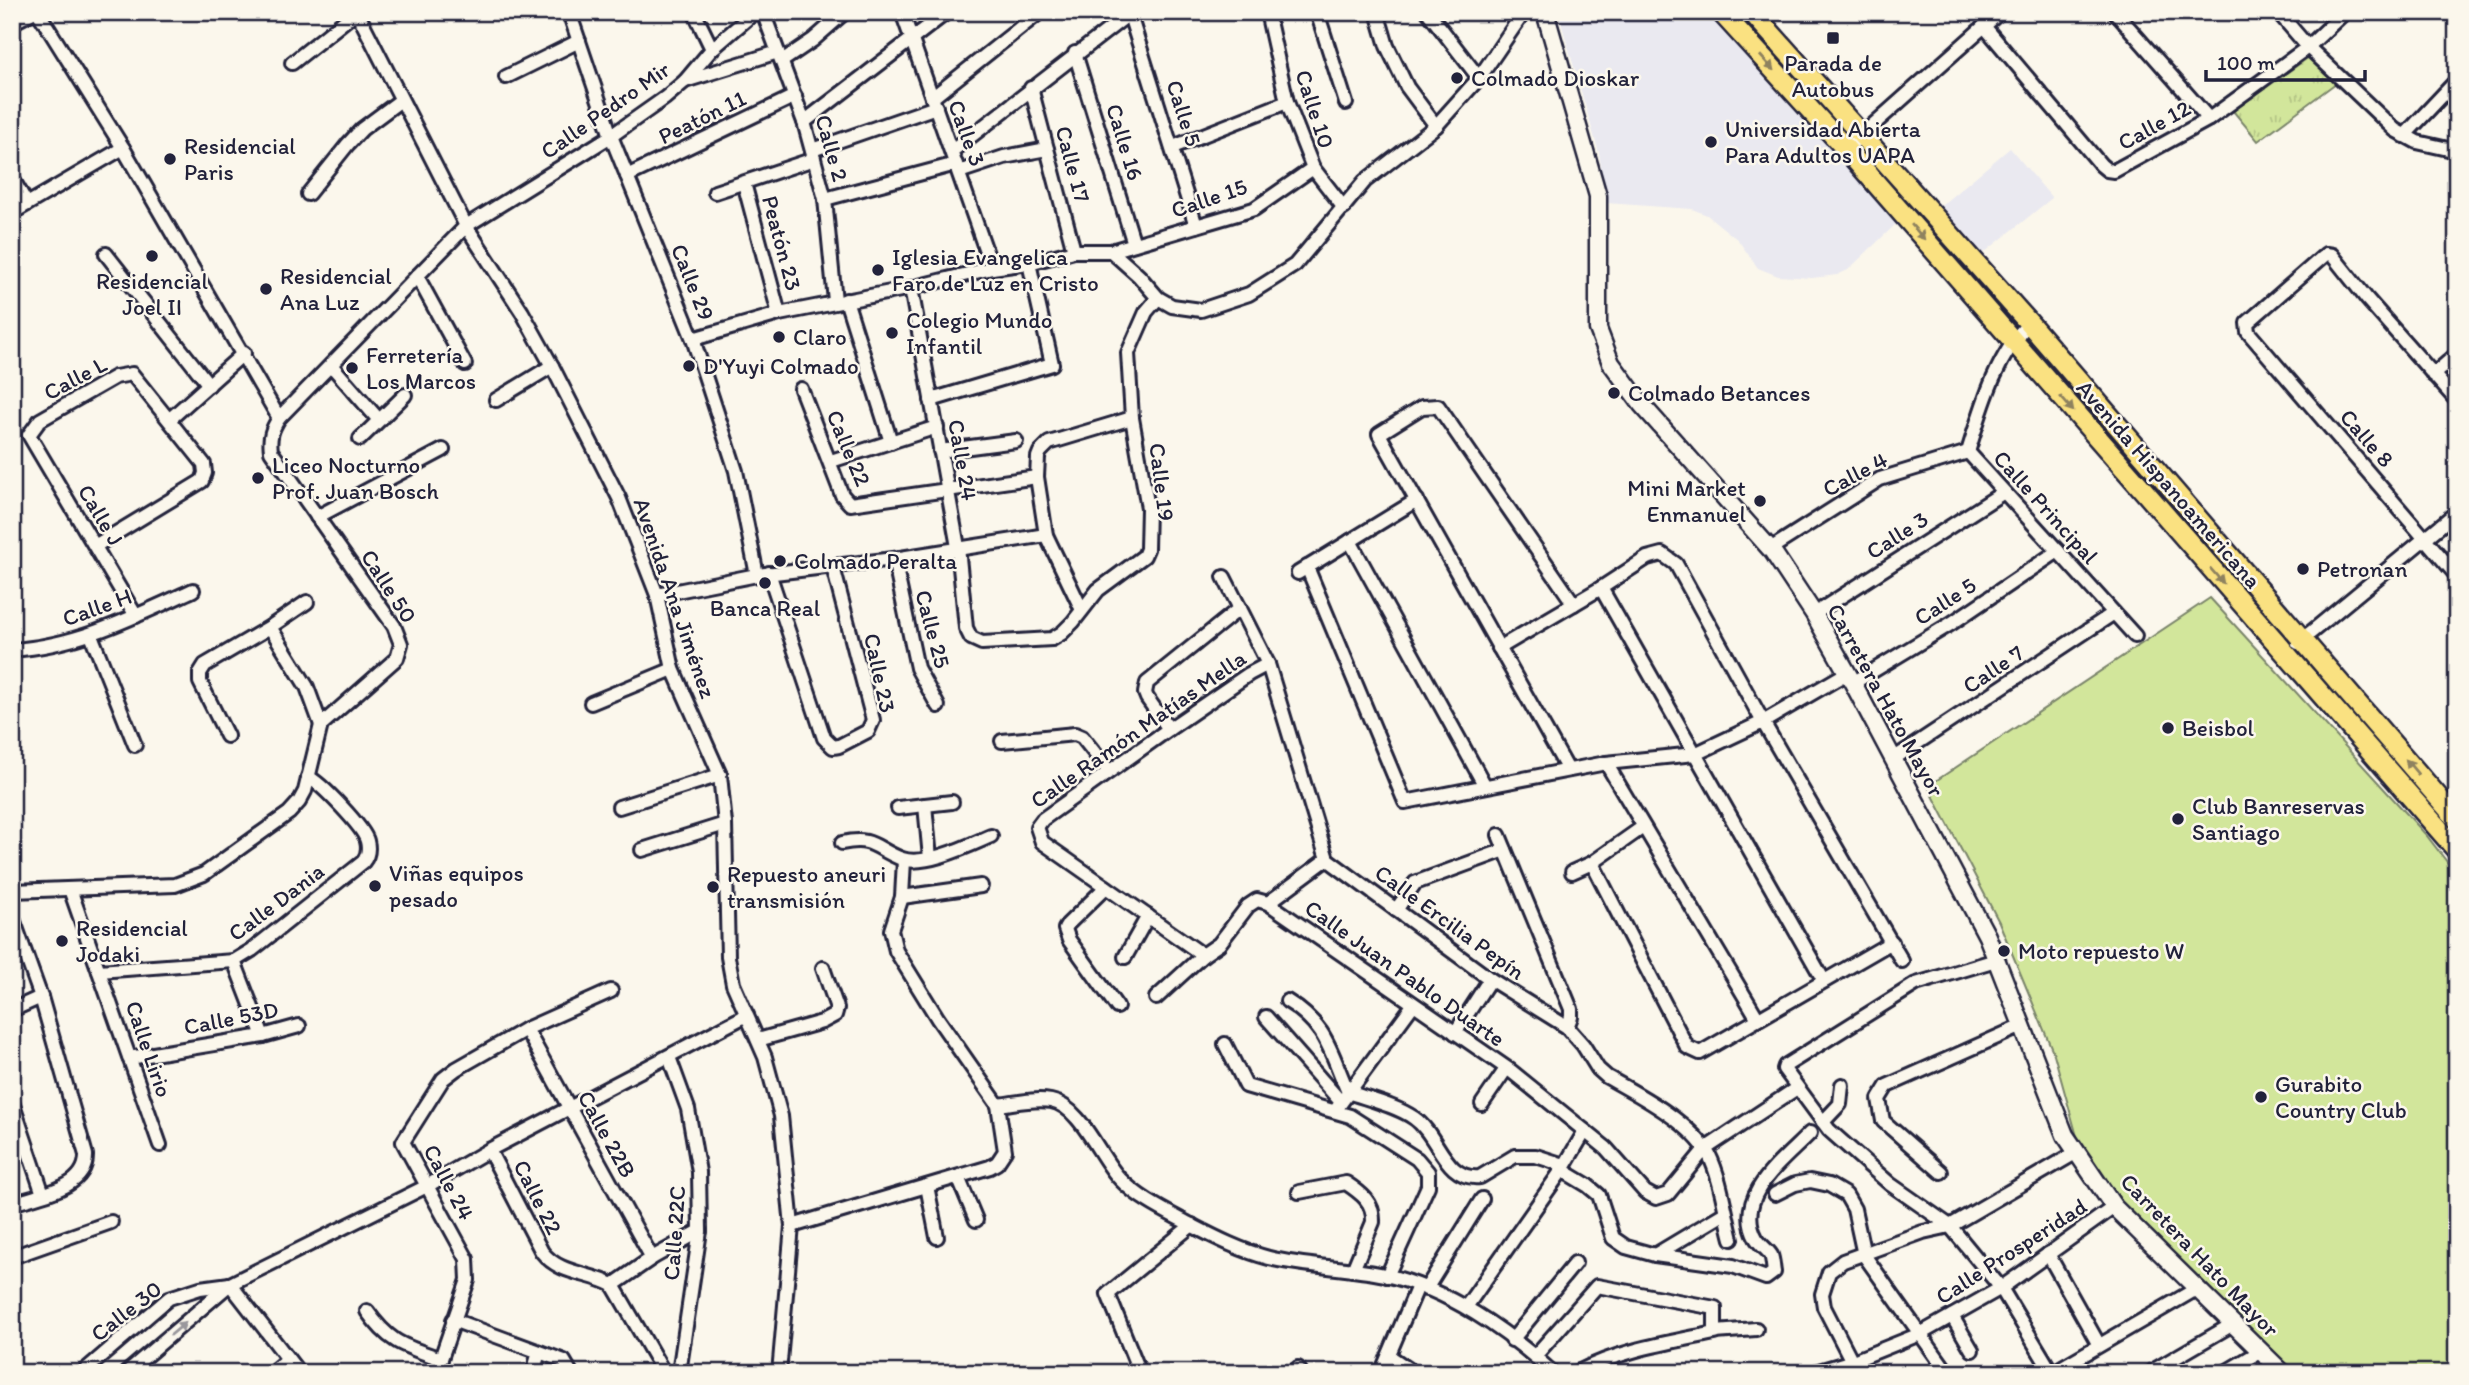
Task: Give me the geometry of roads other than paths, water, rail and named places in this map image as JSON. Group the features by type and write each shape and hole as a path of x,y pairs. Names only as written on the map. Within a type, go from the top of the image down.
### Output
{"main road":[{"name":"Avenida Hispanoamericana","path":"1721,12 1846,149 2457,850"},
{"name":"Avenida Hispanoamericana","path":"1752,12 2029,323 2457,819"}],"street":[{"path":"12,23 36,12 123,148 244,353 279,418 466,226"},
{"path":"292,63 356,12"},
{"name":"Avenida Ana Jiménez","path":"356,12 466,226 522,312 619,498 657,595 673,669 720,775 725,824 728,957 733,984 765,1057 781,1116 792,1226 779,1373"},
{"name":"Calle 29","path":"569,12 611,136 693,339 736,471 763,574"},
{"path":"694,12 712,49"},
{"name":"Calle Pedro Mir","path":"466,226 611,136 664,98 684,81 712,49 755,12"},
{"name":"Calle 2","path":"763,12 804,122 825,200 841,301 891,442"},
{"path":"684,81 780,56 813,40 845,12"},
{"name":"Calle 3","path":"902,12 992,268"},
{"path":"804,122 947,12"},
{"path":"715,192 813,155 934,103 1040,12"},
{"name":"Calle 10","path":"1267,12 1287,102 1313,168 1345,208"},
{"path":"1317,12 1346,103"},
{"path":"1377,12 1387,46 1407,88 1436,126"},
{"path":"1428,12 1479,78"},
{"path":"1111,251 1139,276 1158,298 1172,306 1201,310 1249,295 1295,265 1365,181 1436,126 1479,78 1524,12"},
{"name":"Carretera Hato Mayor","path":"1545,12 1598,196 1598,329 1611,363 1642,405 1770,549 1814,614 1986,936 2065,1135 2114,1207 2283,1373"},
{"path":"1846,149 2000,12"},
{"path":"2115,12 2208,119"},
{"path":"2278,12 2308,47 2404,136 2417,142 2457,150"},
{"name":"Calle 12","path":"1984,26 2101,165 2114,171 2208,119 2308,47 2345,12"},
{"path":"956,162 1031,88 1129,13"},
{"name":"Calle 5","path":"1129,13 1196,226"},
{"path":"506,77 579,41"},
{"name":"Calle 16","path":"1075,53 1134,244"},
{"path":"2404,136 2457,80"},
{"name":"Calle 17","path":"1031,88 1074,251"},
{"name":"Peatón 11","path":"627,177 795,96"},
{"path":"307,194 362,129 401,100"},
{"path":"1173,146 1287,102"},
{"path":"12,213 123,148"},
{"path":"825,200 956,162 1047,149"},
{"name":"Calle 15","path":"693,339 779,314 911,288 992,268 1029,263 1074,251 1111,251 1254,209 1313,168"},
{"path":"12,178 27,204"},
{"name":"Peatón 23","path":"744,183 779,314"},
{"path":"106,254 209,384"},
{"name":"Calle 8","path":"2433,375 2332,255 2326,254 2247,323 2246,327 2457,576"},
{"path":"931,400 1052,364 1029,263"},
{"path":"417,276 465,364"},
{"name":"Calle 24","path":"911,288 958,547 966,628 971,638"},
{"name":"Calle 19","path":"971,638 982,643 1052,639 1062,633 1098,590 1139,562 1147,549 1148,508 1132,418 1128,352 1146,312 1158,298"},
{"name":"Calle Principal","path":"2029,323 2012,341 1986,394 1968,452 2135,636"},
{"path":"95,546 201,481 205,473 204,464 170,419 244,353"},
{"path":"2457,354 2433,375 2457,401"},
{"path":"331,365 379,420"},
{"path":"496,400 552,366"},
{"name":"Calle L","path":"29,435 40,420 115,377 132,374 170,419"},
{"name":"Calle 22","path":"801,388 842,495 850,503 1037,477"},
{"path":"360,439 405,395"},
{"path":"1568,770 1379,434 1422,407 1438,405 1574,604"},
{"name":"Calle 50","path":"279,418 269,441 271,451 394,626 401,644 397,658 321,725"},
{"path":"1083,610 1046,535 1037,477 1038,457 1049,443 1132,418"},
{"path":"831,461 937,428"},
{"name":"Calle J","path":"29,435 136,616"},
{"path":"940,451 1016,441"},
{"path":"317,517 443,450"},
{"name":"Calle 4","path":"1770,549 1880,479 1968,452"},
{"name":"Calle 3","path":"1814,614 2004,492"},
{"path":"1417,500 1350,541 1485,786"},
{"path":"2285,655 2457,512"},
{"path":"657,595 763,574 894,559 1046,535"},
{"name":"Calle 5","path":"1350,541 1302,570 1405,802 1606,763 1695,754 1850,678 1952,623 2058,551"},
{"path":"1499,648 1647,558 1662,554 1676,564 1763,722 1902,961"},
{"name":"Calle 25","path":"894,559 917,668 938,706"},
{"name":"Calle 23","path":"763,574 824,737 833,747 868,732 873,720 833,567"},
{"path":"1156,998 1219,944 1248,906 1257,901 1268,903 1327,859 1268,664 1224,577"},
{"path":"1601,588 1824,981"},
{"name":"Calle H","path":"12,650 38,648 91,635 193,590"},
{"path":"227,736 200,682 200,673 205,665 307,602"},
{"path":"1168,729 1147,698 1147,683 1240,608"},
{"name":"Calle 7","path":"1893,759 2114,613"},
{"path":"12,891 175,885 204,874 289,813 305,791 321,725 307,687 270,627"},
{"path":"91,635 135,745"},
{"name":"Calle Ramón Matías Mella","path":"1106,887 1047,846 1037,832 1037,827 1043,819 1168,729 1268,664"},
{"path":"591,703 673,669"},
{"path":"1002,741 1071,733 1079,735 1109,771"},
{"path":"1606,763 1758,1019"},
{"path":"619,807 720,775"},
{"name":"Calle Dania","path":"99,971 234,961 252,950 363,862 368,856 364,833 321,785 308,777"},
{"path":"898,808 952,802"},
{"path":"925,805 930,858"},
{"path":"642,850 725,824"},
{"path":"1572,872 1592,863 1643,827"},
{"path":"1499,835 1571,1009 1567,1027"},
{"path":"842,843 859,839 875,844 904,860 930,858 991,836"},
{"path":"1396,910 1415,883 1504,850"},
{"name":"Calle Ercilia Pepín","path":"1327,859 1490,979 1567,1027 1607,1077 1673,1117 1705,1149 1713,1164 1732,1239"},
{"path":"792,1226 958,1177 997,1163 1005,1151 998,1105 937,1019 896,951 891,930 902,897 904,860"},
{"path":"1592,863 1687,1047 1700,1053 1892,942"},
{"path":"902,897 981,886"},
{"path":"1117,1007 1069,940 1065,929 1106,887 1203,955"},
{"name":"Calle Lirio","path":"70,889 160,1145"},
{"name":"Calle Juan Pablo Duarte","path":"1268,903 1506,1069 1606,1148 1645,1192 1656,1198 1668,1194 1705,1149"},
{"path":"12,916 41,998 86,1155 83,1172 72,1182 12,1205"},
{"path":"1125,957 1148,916"},
{"path":"1996,960 1916,984 1794,1060 1784,1069 1829,1130 1890,1184 1950,1226 2001,1288 2052,1373 2198,1288"},
{"path":"234,961 263,1036"},
{"path":"758,1040 822,1022 835,1015 837,1008 823,968"},
{"path":"1455,1033 1490,979"},
{"name":"Calle 24","path":"436,1373 468,1280 467,1259 403,1142 443,1079 456,1069 527,1029 611,991"},
{"path":"12,1010 41,998"},
{"path":"1287,1001 1303,1011 1330,1045 1341,1102"},
{"path":"1341,1102 1413,1005"},
{"path":"299,1373 230,1284 426,1186 489,1150 747,1015"},
{"path":"1266,1017 1362,1123 1417,1159 1428,1172 1429,1186 1387,1276"},
{"name":"Calle 53D","path":"129,1058 263,1036 299,1026"},
{"path":"1941,1172 1883,1121 1879,1100 1887,1086 2022,1026"},
{"name":"Calle 22B","path":"527,1029 652,1258"},
{"path":"1225,1044 1246,1086 1403,1111 1416,1119 1434,1139 1452,1168 1468,1177 1480,1177 1504,1161 1526,1155 1563,1168 1599,1195 1613,1238 1626,1247 1655,1255 1733,1266 1766,1278 1774,1272 1770,1255 1756,1238 1751,1216 1753,1197 1762,1183 1810,1133"},
{"name":"Calle 22C","path":"669,1057 688,1109 699,1172 700,1231 679,1373"},
{"path":"1482,1104 1506,1069"},
{"path":"1823,1122 1840,1104 1842,1085"},
{"path":"1705,1149 1797,1088"},
{"path":"998,1105 1031,1101 1059,1104 1084,1128 1119,1178 1158,1207 1246,1251 1272,1258 1387,1276 1422,1287 1466,1307 1535,1356 1553,1373"},
{"path":"13,1108 43,1194"},
{"path":"1466,1307 1586,1131"},
{"name":"Calle 22","path":"489,1150 549,1261 559,1267 613,1285"},
{"path":"1855,1367 1824,1307 1822,1294 1829,1272 1843,1261 1923,1232 1950,1226 2077,1152"},
{"path":"1780,1163 1795,1184"},
{"path":"958,1177 976,1220"},
{"path":"1775,1194 1795,1184 1810,1181 1829,1185 1846,1195 1854,1209 1864,1255 1948,1373"},
{"path":"1299,1192 1346,1183 1368,1200 1373,1222 1353,1270"},
{"path":"927,1186 937,1237"},
{"path":"1381,1373 1422,1287 1482,1199"},
{"name":"Calle Prosperidad","path":"1812,1373 1855,1367 1920,1334 2001,1288 2114,1207"},
{"path":"1655,1255 1725,1213"},
{"path":"12,1257 111,1222"},
{"path":"1140,1373 1108,1294 1192,1225"},
{"path":"664,1373 613,1285 652,1258 700,1231"},
{"path":"2048,1254 2099,1345"},
{"path":"1512,1340 1575,1263"},
{"name":"Calle 30","path":"82,1373 169,1298 200,1288 230,1284"},
{"name":"Calle 30","path":"126,1373 230,1284"},
{"path":"1535,1356 1595,1287 1600,1285 1713,1307 1716,1332"},
{"path":"367,1311 380,1330 391,1339 441,1359"},
{"path":"1952,1316 1972,1350"},
{"path":"453,1320 564,1361 571,1373"},
{"path":"2149,1373 2234,1324"},
{"path":"1576,1373 1601,1360 1629,1352 1716,1332 1756,1329"},
{"path":"2224,1373 2260,1351"},
{"path":"533,1373 539,1352"},
{"path":"1389,1356 1414,1373"},
{"path":"271,1373 288,1359"}],"place":[{"name":"Parada de Autobus","path":"1833,38"},
{"name":"Colmado Dioskar","path":"1457,78"},
{"name":"Universidad Abierta Para Adultos UAPA","path":"1711,142"},
{"name":"Residencial Paris","path":"170,159"},
{"name":"Residencial Joel II","path":"152,256"},
{"name":"Iglesia Evangelica Faro de Luz en Cristo","path":"878,270"},
{"name":"Residencial Ana Luz","path":"266,289"},
{"name":"Colegio Mundo Infantil","path":"892,333"},
{"name":"Claro","path":"779,337"},
{"name":"D'Yuyi Colmado","path":"689,366"},
{"name":"Ferretería Los Marcos","path":"352,368"},
{"name":"Colmado Betances","path":"1614,393"},
{"name":"Liceo Nocturno Prof. Juan Bosch","path":"258,478"},
{"name":"Mini Market Enmanuel","path":"1760,501"},
{"name":"Colmado Peralta","path":"780,561"},
{"name":"Petronan","path":"2303,569"},
{"name":"Banca Real","path":"765,583"},
{"name":"Beisbol","path":"2168,728"},
{"name":"Club Banreservas Santiago","path":"2178,819"},
{"name":"Viñas equipos pesado","path":"375,886"},
{"name":"Repuesto aneuri transmisión","path":"713,887"},
{"name":"Residencial Jodaki","path":"62,941"},
{"name":"Moto repuesto W","path":"2004,951"},
{"name":"Gurabito Country Club","path":"2261,1097"}]}
